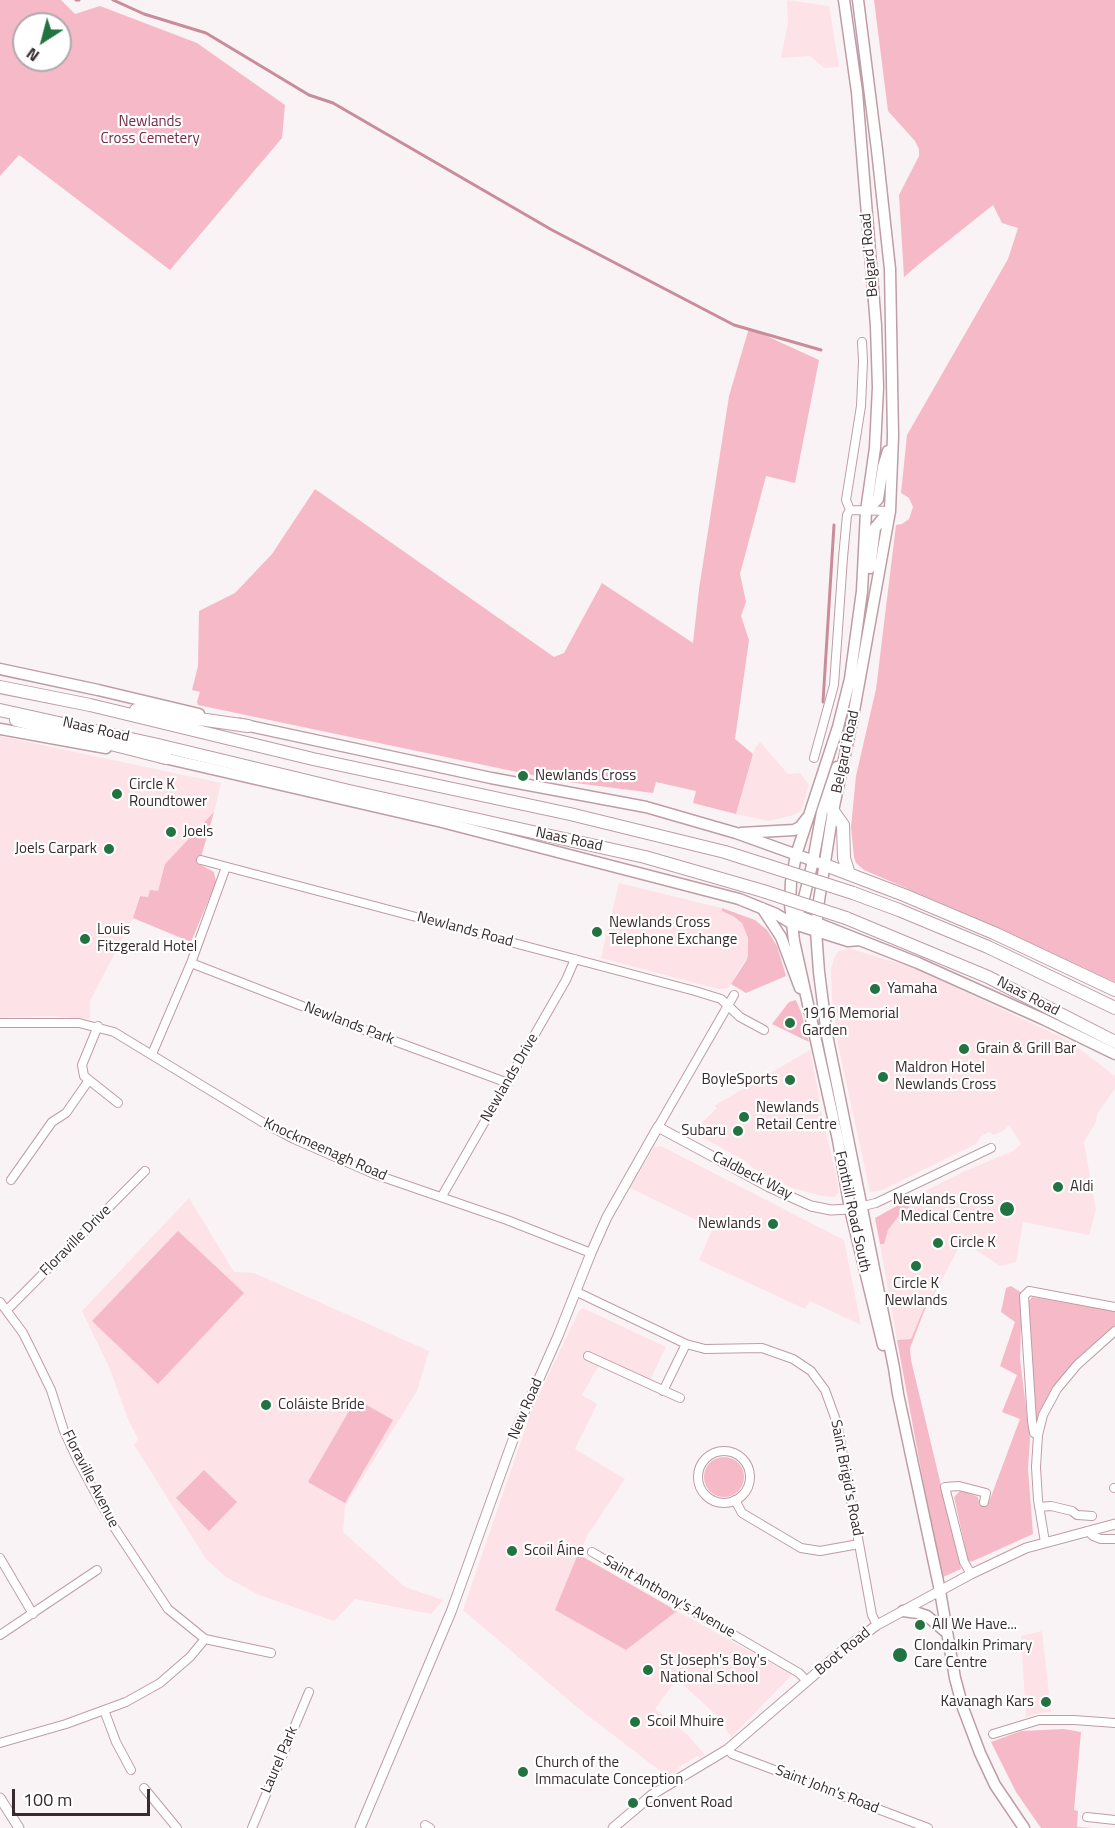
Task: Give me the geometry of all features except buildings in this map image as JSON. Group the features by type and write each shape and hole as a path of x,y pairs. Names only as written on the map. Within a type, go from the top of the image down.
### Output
{"highway":[{"name":"Naas Road","path":"0,687 90,705 313,759 602,822 725,852 899,910 988,947 1115,1008"},
{"path":"90,705 159,712 249,726"},
{"name":"Naas Road","path":"0,710 158,744 349,791 579,841 693,869 846,918 988,977 1115,1042"},
{"path":"0,716 166,758"},
{"path":"833,811 843,825 844,858 849,874"},
{"path":"819,863 904,894 1115,990"}],"main road":[{"name":"Belgard Road","path":"792,914 790,882 796,855 838,727 850,679 862,591 866,511 874,448 878,387 876,326 857,92 844,0"},
{"name":"Belgard Road","path":"816,927 819,863 848,740 890,511 893,436 890,269 858,0"},
{"name":"Belgard Road","path":"866,511 878,499 883,467 893,436"},
{"name":"Belgard Road","path":"862,591 868,579 875,528 890,511"},
{"path":"0,669 249,726 533,787 646,807 736,833 819,863"},
{"name":"Naas Road","path":"0,729 166,758 505,838 740,899 776,914 792,914 816,927"},
{"path":"792,914 803,902 819,863 822,812 832,779 848,740"},
{"path":"736,833 794,830 800,827 811,813"},
{"path":"762,907 781,938 809,1008"},
{"name":"Fonthill Road South","path":"792,914 850,1209 888,1368 898,1394"},
{"path":"816,927 848,941 860,940"},
{"path":"816,927 860,940 966,984 1115,1054"},
{"name":"Fonthill Road South","path":"816,927 827,1035 898,1394 940,1591 955,1678 977,1746 996,1785 1023,1828"},
{"path":"818,959 825,946 838,938"},
{"path":"903,1611 927,1616 947,1633"}],"street":[{"name":"Belgard Road","path":"814,758 834,685 843,558 847,515 850,510 846,500 861,406 862,342"},
{"path":"850,510 890,511"},
{"name":"Newlands Road","path":"201,860 695,991 721,999 740,1017 764,1030"},
{"path":"152,1054 191,963 226,867"},
{"name":"Newlands Drive","path":"442,1196 566,980 575,959"},
{"name":"Newlands Park","path":"191,963 508,1083"},
{"name":"New Road","path":"360,1828 451,1612 518,1426 577,1292 591,1253 607,1218 734,995"},
{"name":"Knockmeenagh Road","path":"0,1023 79,1023 98,1026 114,1032 294,1139 374,1173 442,1196 591,1253"},
{"path":"98,1026 82,1065 84,1076 118,1103"},
{"path":"11,1180 52,1122 66,1113 89,1080"},
{"name":"Caldbeck Way","path":"658,1127 770,1187 811,1206 831,1210 850,1209"},
{"path":"850,1209 876,1203 897,1194 991,1148"},
{"name":"Floraville Drive","path":"7,1310 145,1171"},
{"path":"1038,1435 1034,1433 1032,1421 1024,1296 1029,1291 1115,1307"},
{"name":"Saint Brigid's Road","path":"577,1292 686,1344 705,1349 762,1348 793,1359 811,1371 825,1390 837,1423 872,1615 877,1625"},
{"name":"Floraville Avenue","path":"0,1302 23,1333 51,1390 64,1431 112,1524 168,1609 205,1639 271,1653"},
{"path":"1045,1542 1036,1467 1038,1435 1043,1415 1057,1389 1077,1365 1115,1330"},
{"path":"663,1390 686,1344"},
{"path":"588,1356 680,1398"},
{"path":"723,1451 738,1455 748,1467 750,1474 747,1489 735,1500 719,1502 705,1494 701,1487 699,1479 702,1463 715,1453 723,1451"},
{"path":"971,1574 964,1562 945,1486 959,1486 986,1493 984,1502"},
{"path":"735,1500 742,1513 801,1548 820,1551 859,1544"},
{"path":"1039,1506 1051,1506 1072,1510 1077,1515 1092,1516"},
{"name":"Boot Road","path":"728,1749 842,1651 877,1625 1006,1557 1045,1542 1115,1524"},
{"path":"1088,1531 1101,1539 1115,1539"},
{"name":"Saint Anthony's Avenue","path":"592,1552 799,1673 807,1681"},
{"path":"0,1558 33,1614"},
{"path":"0,1635 97,1570"},
{"path":"0,1743 66,1724 126,1702 160,1683 205,1639"},
{"name":"Laurel Park","path":"252,1828 309,1692"},
{"path":"104,1710 116,1742 131,1770"},
{"path":"993,1734 1039,1720 1115,1723"},
{"path":"614,1828 653,1794 728,1749"},
{"name":"Saint John's Road","path":"728,1749 732,1754 928,1828"},
{"path":"144,1788 177,1828"},
{"path":"0,1798 19,1828"},
{"path":"1087,1817 1115,1820"}],"shaded area":[{"path":"787,0 829,6 839,67 824,68 810,56 781,58 788,23"},
{"path":"0,736 221,783 214,812 165,864 158,891 148,897 139,896 133,918 90,1001 90,1019 51,1016 0,1017"},
{"path":"760,742 788,774 800,773 809,785 801,811 794,815 769,821 736,814 755,748"},
{"path":"619,883 722,908 722,911 742,923 748,938 748,955 728,988 718,989 601,958"},
{"path":"848,948 914,968 1059,1036 1072,1043 1115,1076 1115,1089 1097,1114 1096,1122 1084,1142 1096,1210 1089,1235 1023,1222 1016,1262 1000,1266 964,1242 958,1243 959,1247 924,1308 911,1339 897,1340 880,1244 884,1243 888,1230 901,1213 915,1203 913,1197 965,1171 1013,1151 1021,1144 1009,1125 994,1135 989,1132 980,1137 976,1144 882,1190 870,1192 839,1049 832,999 831,969 834,958 838,952"},
{"path":"810,1050 836,1174 839,1192 835,1197 792,1188 754,1169 744,1160 692,1132 717,1108 714,1106"},
{"path":"661,1146 844,1240 861,1325 810,1301 805,1309 699,1260 713,1228 630,1188 654,1147"},
{"name":"Coláiste Bríde","path":"189,1198 234,1272 254,1273 429,1351 417,1391 345,1506 343,1532 405,1587 443,1600 431,1614 355,1599 334,1621 259,1595 226,1577 206,1559 134,1445 138,1439 128,1419 109,1367 82,1311"},
{"path":"583,1308 666,1347 650,1380 590,1352 587,1358 599,1365 582,1395 597,1404 575,1449 625,1479 587,1536 555,1610 626,1650 677,1611 792,1675 731,1737 717,1716 677,1679 655,1709 687,1734 705,1755 697,1756 668,1777 578,1708 463,1610 532,1409 579,1311"},
{"name":"Kavanagh Kars","path":"1042,1631 1051,1712 1026,1717 1021,1636"}],"green space":[{"name":"Newlands Cross Cemetery","path":"0,0 61,0 75,14 100,6 197,43 285,105 282,138 170,270 19,155 0,176"},
{"path":"874,0 1115,0 1115,982 990,924 864,870 856,863 854,857 851,827 856,776 876,689 896,525 909,519 913,507 909,498 901,493 907,435 1008,259 1018,228 1002,223 993,205 904,277 899,195 919,156 919,149 915,141 888,111"},
{"path":"749,328 819,360 795,483 766,476 740,574 746,602 741,616 749,640 735,739 753,754 736,814 693,803 696,791 656,782 653,793 560,781 198,705 200,692 192,690 198,666 199,611 235,593 272,554 315,489 554,657 564,653 602,583 693,643 699,589 729,396"},
{"path":"214,812 199,864 214,872 216,882 191,942 133,918 140,896 148,897 150,890 158,891 165,864"},
{"path":"722,908 755,920 767,930 777,946 786,976 746,993 731,984 746,961 748,938 742,923 722,911"},
{"path":"796,1000 809,1042 772,1024 789,1002"},
{"path":"913,1197 915,1203 901,1213 888,1230 884,1244 880,1244 875,1218"},
{"path":"178,1231 244,1293 158,1384 92,1321"},
{"path":"939,1285 925,1309 910,1348 961,1569 941,1578 897,1340 911,1339 924,1308"},
{"path":"1011,1286 1022,1293 1020,1359 1030,1439 1028,1469 1033,1534 971,1562 968,1560 954,1497 961,1490 978,1497 979,1502 989,1502 1020,1419 1002,1412 1017,1375 1000,1366 1015,1322 1001,1312 1006,1288"},
{"path":"1032,1297 1115,1311 1115,1326 1095,1346 1040,1414 1036,1423 1027,1303"},
{"path":"356,1399 393,1420 345,1503 308,1482"},
{"path":"724,1457 738,1463 744,1477 738,1491 724,1497 710,1491 704,1477 710,1463"},
{"path":"204,1470 237,1502 209,1531 176,1498"},
{"path":"578,1554 677,1611 626,1650 555,1610"},
{"path":"1064,1729 1081,1732 1074,1810 1078,1811 1077,1827 1092,1828 1041,1828 1016,1792 991,1742 1021,1731"}],"waterway":[{"path":"113,0 144,14 206,33 309,95 333,103 552,230 734,325 821,350"},
{"path":"823,702 834,525"}],"place":[{"name":"Newlands Cross","path":"523,776"},
{"name":"Circle K Roundtower","path":"117,794"},
{"name":"Joels","path":"171,832"},
{"name":"Joels Carpark","path":"109,849"},
{"name":"Newlands Cross Telephone Exchange","path":"597,932"},
{"name":"Louis Fitzgerald Hotel","path":"85,939"},
{"name":"Yamaha","path":"875,989"},
{"name":"1916 Memorial Garden","path":"790,1023"},
{"name":"Grain & Grill Bar","path":"964,1049"},
{"name":"Maldron Hotel Newlands Cross","path":"883,1077"},
{"name":"BoyleSports","path":"790,1080"},
{"name":"Newlands Retail Centre","path":"744,1117"},
{"name":"Subaru","path":"738,1131"},
{"name":"Aldi","path":"1058,1187"},
{"name":"Newlands Cross Medical Centre","path":"1007,1209"},
{"name":"Newlands","path":"773,1224"},
{"name":"Circle K","path":"938,1243"},
{"name":"Circle K Newlands","path":"916,1266"},
{"name":"Coláiste Bríde","path":"266,1405"},
{"name":"Scoil Áine","path":"512,1551"},
{"name":"All We Have...","path":"920,1625"},
{"name":"Clondalkin Primary Care Centre","path":"900,1655"},
{"name":"St Joseph's Boy's National School","path":"648,1670"},
{"name":"Kavanagh Kars","path":"1046,1702"},
{"name":"Scoil Mhuire","path":"635,1722"},
{"name":"Church of the Immaculate Conception","path":"523,1772"},
{"name":"Convent Road","path":"633,1803"}]}
